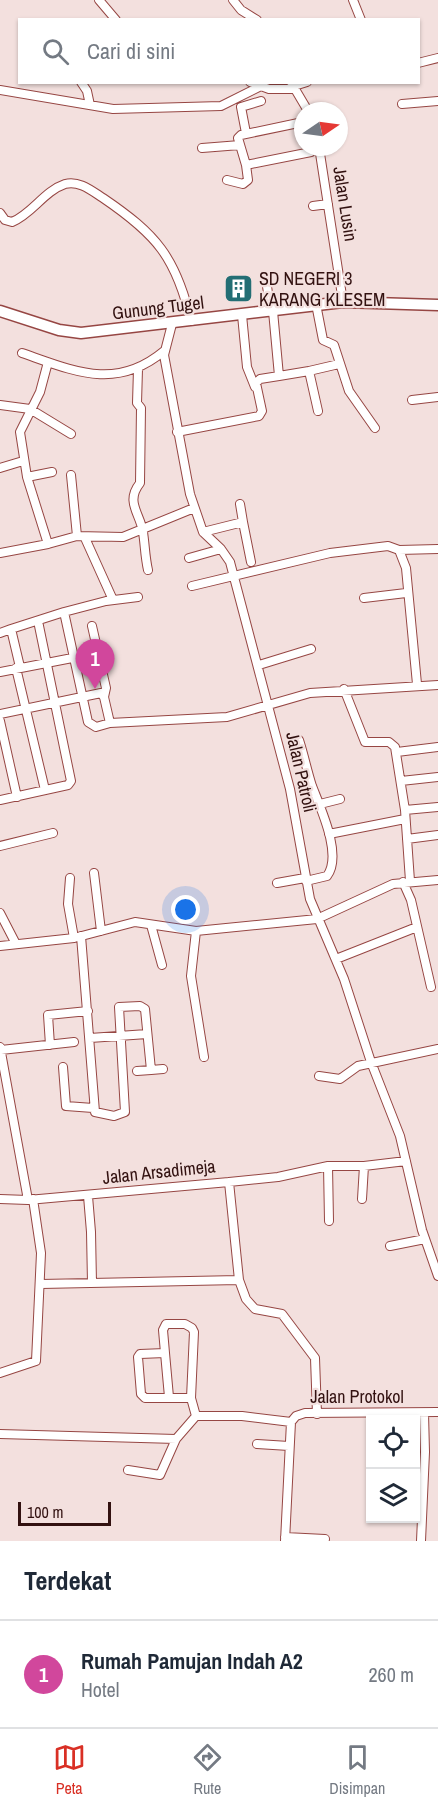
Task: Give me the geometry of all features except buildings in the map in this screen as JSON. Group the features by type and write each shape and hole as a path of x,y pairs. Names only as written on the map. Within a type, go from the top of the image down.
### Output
{"main road":[{"name":"Gunung Tugel","path":"0,311 75,333 172,324 316,304 343,302 434,305"}],"street":[{"path":"99,0 114,18"},
{"path":"233,0 241,10 254,18"},
{"path":"353,0 360,18"},
{"path":"420,62 438,58"},
{"path":"82,84 87,91 90,105"},
{"path":"256,84 273,89 290,85 298,91 304,102"},
{"path":"0,90 113,109 215,107 261,86"},
{"path":"246,133 241,107 261,100"},
{"path":"402,104 438,101"},
{"path":"226,180 243,184 246,182 246,165 238,138 246,133 294,124"},
{"path":"202,148 240,145"},
{"path":"246,165 294,155"},
{"name":"Jalan Lusin","path":"320,156 343,302"},
{"path":"0,213 5,220 12,222 63,185 74,183 85,187 142,226 158,243 182,285 191,321"},
{"path":"314,206 328,204"},
{"path":"266,280 279,376"},
{"path":"316,304 323,340 334,345 349,390 375,428"},
{"path":"177,432 259,416 262,411 248,367 242,315"},
{"name":"Jalan Patroli","path":"172,324 164,351 177,432 194,508 203,532 228,557 291,789 305,880 317,919 336,959 356,1013 370,1062 398,1132 423,1235 438,1276"},
{"path":"22,353 103,376 138,369 164,351"},
{"path":"48,362 40,392 20,432 23,461 48,544"},
{"path":"255,387 260,379 339,364"},
{"path":"138,369 137,402 141,408 140,483 134,490 133,500 143,528 148,570"},
{"path":"309,371 318,411"},
{"path":"412,400 438,397"},
{"path":"0,405 30,409 71,434"},
{"path":"0,468 23,461"},
{"path":"27,477 52,472"},
{"path":"71,475 81,537 113,600"},
{"path":"240,504 251,562"},
{"path":"0,553 81,537 123,537 194,508"},
{"path":"203,532 243,522"},
{"path":"192,586 234,578 287,562 340,551 388,546 399,550 438,549"},
{"path":"189,558 221,549"},
{"path":"399,550 406,567 406,593 417,684"},
{"path":"364,597 406,593"},
{"path":"0,633 64,612 113,600 138,597"},
{"path":"64,612 82,696 90,724 96,727 110,723 227,717 310,693 438,684"},
{"path":"0,800 68,785 71,781 38,621"},
{"path":"93,626 110,723"},
{"path":"11,629 25,708 45,790"},
{"path":"258,665 310,649"},
{"path":"0,672 98,653"},
{"path":"344,689 365,742 389,742 397,752 407,839 407,881 431,987"},
{"path":"0,714 100,693 104,697"},
{"path":"0,721 17,797"},
{"path":"276,883 324,878 329,873 332,864 329,834 300,740"},
{"path":"397,752 438,747"},
{"path":"401,781 438,777"},
{"path":"320,804 340,799"},
{"path":"329,834 438,807"},
{"path":"0,846 52,833"},
{"path":"407,839 438,835"},
{"path":"94,873 101,931"},
{"path":"70,878 68,904 78,937 88,1011 93,1107 97,1113 107,1116 122,1115 125,1112 118,1009 121,1006 140,1006 145,1009 151,1070"},
{"path":"0,946 78,937 122,923 144,922 196,931 317,919 387,886 407,881 438,880"},
{"path":"0,913 3,926 16,944"},
{"path":"152,925 162,965"},
{"path":"336,959 417,927"},
{"path":"196,931 191,976 204,1057"},
{"path":"50,1045 48,1015 88,1011"},
{"path":"90,1038 147,1034"},
{"path":"0,1373 36,1361 41,1253 0,1048 74,1042"},
{"path":"319,1076 340,1079 353,1068 370,1062 438,1049"},
{"path":"63,1067 66,1106 93,1107"},
{"path":"137,1071 163,1069"},
{"path":"229,1182 278,1177 328,1166 364,1166 406,1161"},
{"path":"328,1166 329,1221"},
{"path":"362,1199 364,1166"},
{"name":"Jalan Arsadimeja","path":"0,1199 31,1200 88,1196 229,1182 239,1280 243,1293 252,1306 258,1310 282,1314 312,1352 317,1365 317,1414"},
{"path":"88,1196 92,1232 92,1283"},
{"path":"390,1246 423,1235"},
{"path":"41,1284 239,1280"},
{"path":"169,1397 164,1325 185,1324 192,1328 194,1375 191,1398 196,1416"},
{"path":"165,1353 140,1354 138,1360 142,1396 191,1398"},
{"name":"Jalan Protokol","path":"285,1539 291,1422 301,1414 438,1412"},
{"path":"421,1541 425,1452 424,1413"},
{"path":"128,1470 159,1475 176,1439 196,1416 242,1416 291,1422"},
{"path":"0,1434 176,1439"},
{"path":"257,1444 289,1446"},
{"path":"285,1539 325,1539"}],"place":[{"name":"SD NEGERI 3 KARANG KLESEM","path":"238,289"},
{"name":"Rumah Pamujan Indah A2","path":"95,689"}]}
